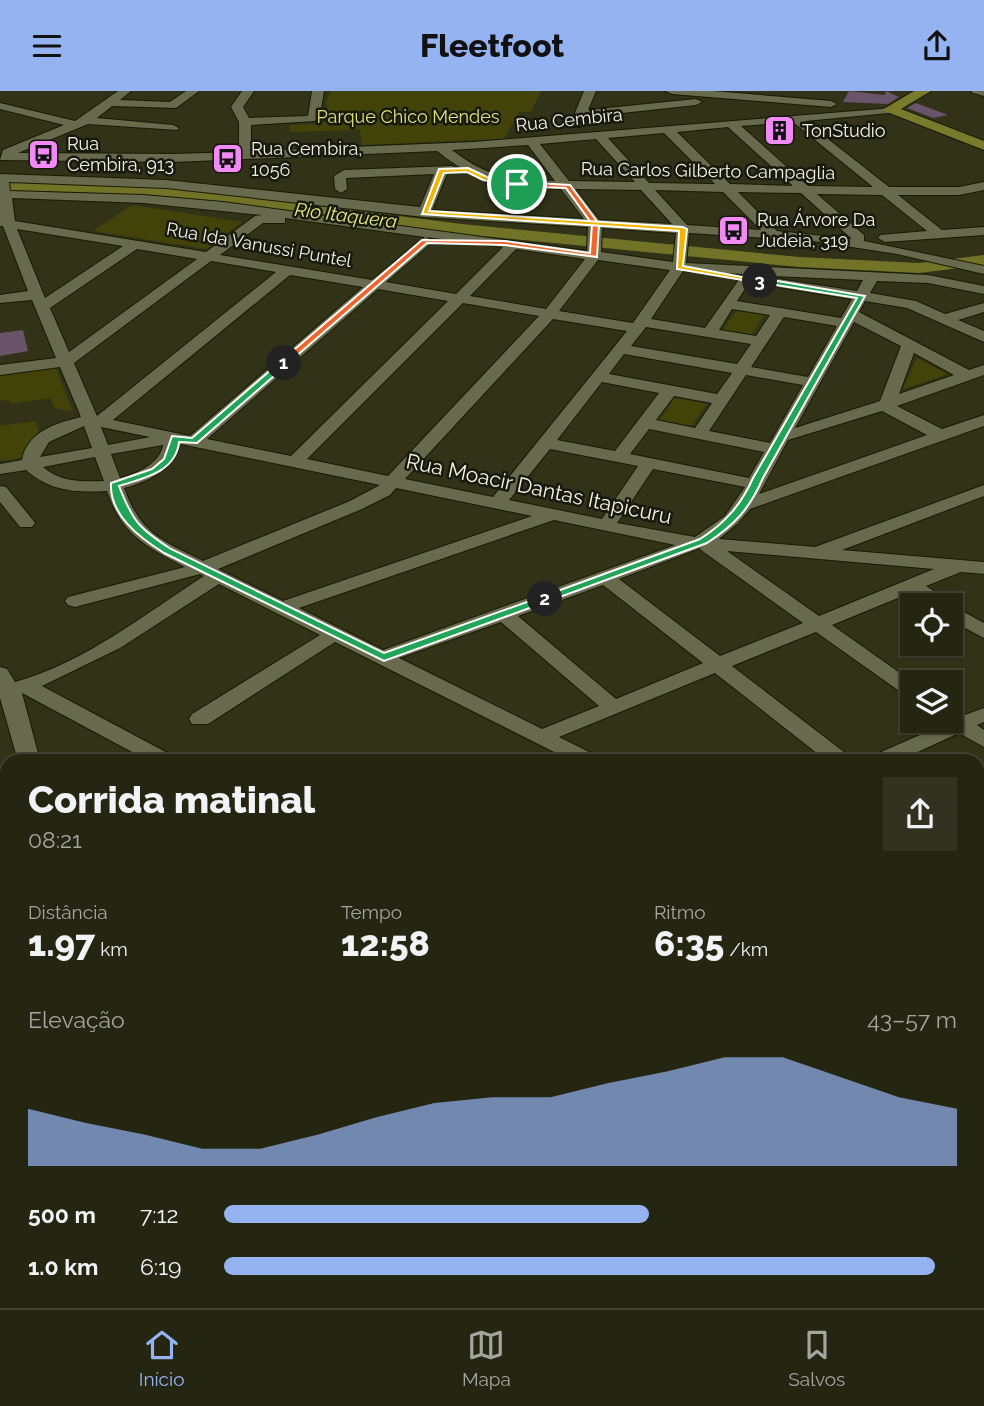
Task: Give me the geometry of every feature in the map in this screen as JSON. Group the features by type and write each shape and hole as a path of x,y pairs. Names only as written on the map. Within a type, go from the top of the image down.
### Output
{"main road":[{"path":"889,110 923,91"},
{"path":"889,110 980,142"}],"street":[{"path":"0,156 82,122 125,91"},
{"path":"111,103 172,106 193,91"},
{"path":"244,155 245,122 237,107 248,91"},
{"path":"245,122 313,118 318,91"},
{"path":"572,138 590,91"},
{"path":"672,91 742,97"},
{"path":"811,103 815,91"},
{"path":"977,91 984,93"},
{"path":"580,114 757,95 865,110"},
{"path":"0,106 82,122 173,128"},
{"name":"Rua Cembira","path":"0,156 132,158 441,148 889,110"},
{"path":"795,118 941,236"},
{"path":"730,123 859,238"},
{"path":"666,128 773,235"},
{"path":"497,503 685,266 683,233 599,135"},
{"path":"9,686 67,670 211,572 356,505 395,482 550,313 594,253 596,226 533,142"},
{"name":"Rua Carlos Gilberto Campaglia","path":"441,148 468,170 500,183 889,192 959,191 984,186"},
{"path":"341,190 342,174 468,170"},
{"path":"425,213 442,171"},
{"path":"2,184 166,184 425,213 683,233 859,238 941,236 984,231"},
{"path":"2,184 3,217 65,362 95,421 102,451 123,510 139,533 168,551 575,754"},
{"path":"2,184 223,206 685,266 911,304 984,337"},
{"path":"319,200 341,190 425,213"},
{"name":"Rua Ida Vanussi Puntel","path":"3,217 137,243 550,313 761,341"},
{"path":"0,370 65,362 260,219 425,241 509,244"},
{"path":"813,237 928,256 981,269"},
{"path":"194,441 425,241"},
{"path":"0,299 38,301 137,243"},
{"path":"295,462 460,298 509,244"},
{"path":"685,266 873,275 935,280 984,290"},
{"path":"0,469 30,464 175,438 174,449 168,460 155,471 114,485 76,487 46,479 30,464 30,453 38,442 60,428 95,421 288,269"},
{"path":"384,657 701,544 719,531 747,504 755,484 873,275"},
{"path":"709,333 745,278"},
{"path":"914,279 984,296"},
{"path":"728,304 779,313 848,319 976,373"},
{"path":"947,318 984,307"},
{"path":"699,434 779,313"},
{"path":"885,404 909,345"},
{"path":"621,349 812,382"},
{"path":"645,423 699,434 778,443 976,373"},
{"path":"598,377 722,400"},
{"path":"619,458 669,391"},
{"path":"885,404 940,435"},
{"path":"747,504 984,420"},
{"name":"Rua Moacir Dantas Itapicuru","path":"95,421 701,544 984,568"},
{"path":"547,443 755,484"},
{"path":"606,526 649,463"},
{"path":"815,554 984,490"},
{"path":"0,491 26,523"},
{"path":"284,607 552,515"},
{"path":"701,544 900,682"},
{"path":"541,737 958,567"},
{"path":"75,601 211,572"},
{"path":"606,577 832,754"},
{"path":"912,586 923,593"},
{"path":"505,614 614,708"},
{"path":"963,619 984,632"},
{"path":"200,719 336,633"},
{"path":"9,686 151,754"},
{"path":"9,686 27,754"},
{"path":"963,719 984,714"},
{"path":"963,726 984,740"},
{"path":"893,754 932,733"},
{"path":"117,737 123,754"}],"green space":[{"name":"Parque Chico Mendes","path":"331,91 541,91 531,112 519,112 504,139 362,145 360,130 290,132 290,125 318,124 329,120 326,101"},
{"path":"132,205 242,222 206,249 93,231"},
{"path":"736,311 764,315 752,335 723,330"},
{"path":"917,358 948,374 903,389"},
{"path":"55,365 73,412 55,408 50,398 11,404 8,400 0,401 0,372"},
{"path":"675,398 707,404 692,426 659,420"},
{"path":"35,421 39,430 28,446 26,457 0,461 0,426"}],"building":[{"path":"849,91 885,95 886,91 899,97 888,104 843,102"},
{"path":"916,103 948,115 933,118 907,108"},
{"path":"23,330 28,351 0,356 0,333"}],"waterway":[{"name":"Rio Itaquera","path":"0,185 154,190 462,229 799,262 919,268 984,260"}],"place":[{"name":"TonStudio","path":"779,131"},
{"name":"Rua Cembira, 913","path":"44,154"},
{"name":"Rua Cembira, 1056","path":"228,159"},
{"name":"Rua Árvore Da Judeia, 319","path":"734,230"}],"route":[{"path":"517,184 485,179 468,170 442,171 425,213 585,223 595,224 610,225 683,229 679,267 861,296 758,478 747,504 733,519 704,541 384,657 168,551 139,533 123,510 114,485 155,471 168,460 174,449 175,438 194,441 425,241 505,243 594,256 595,224 568,186 517,184"}]}
